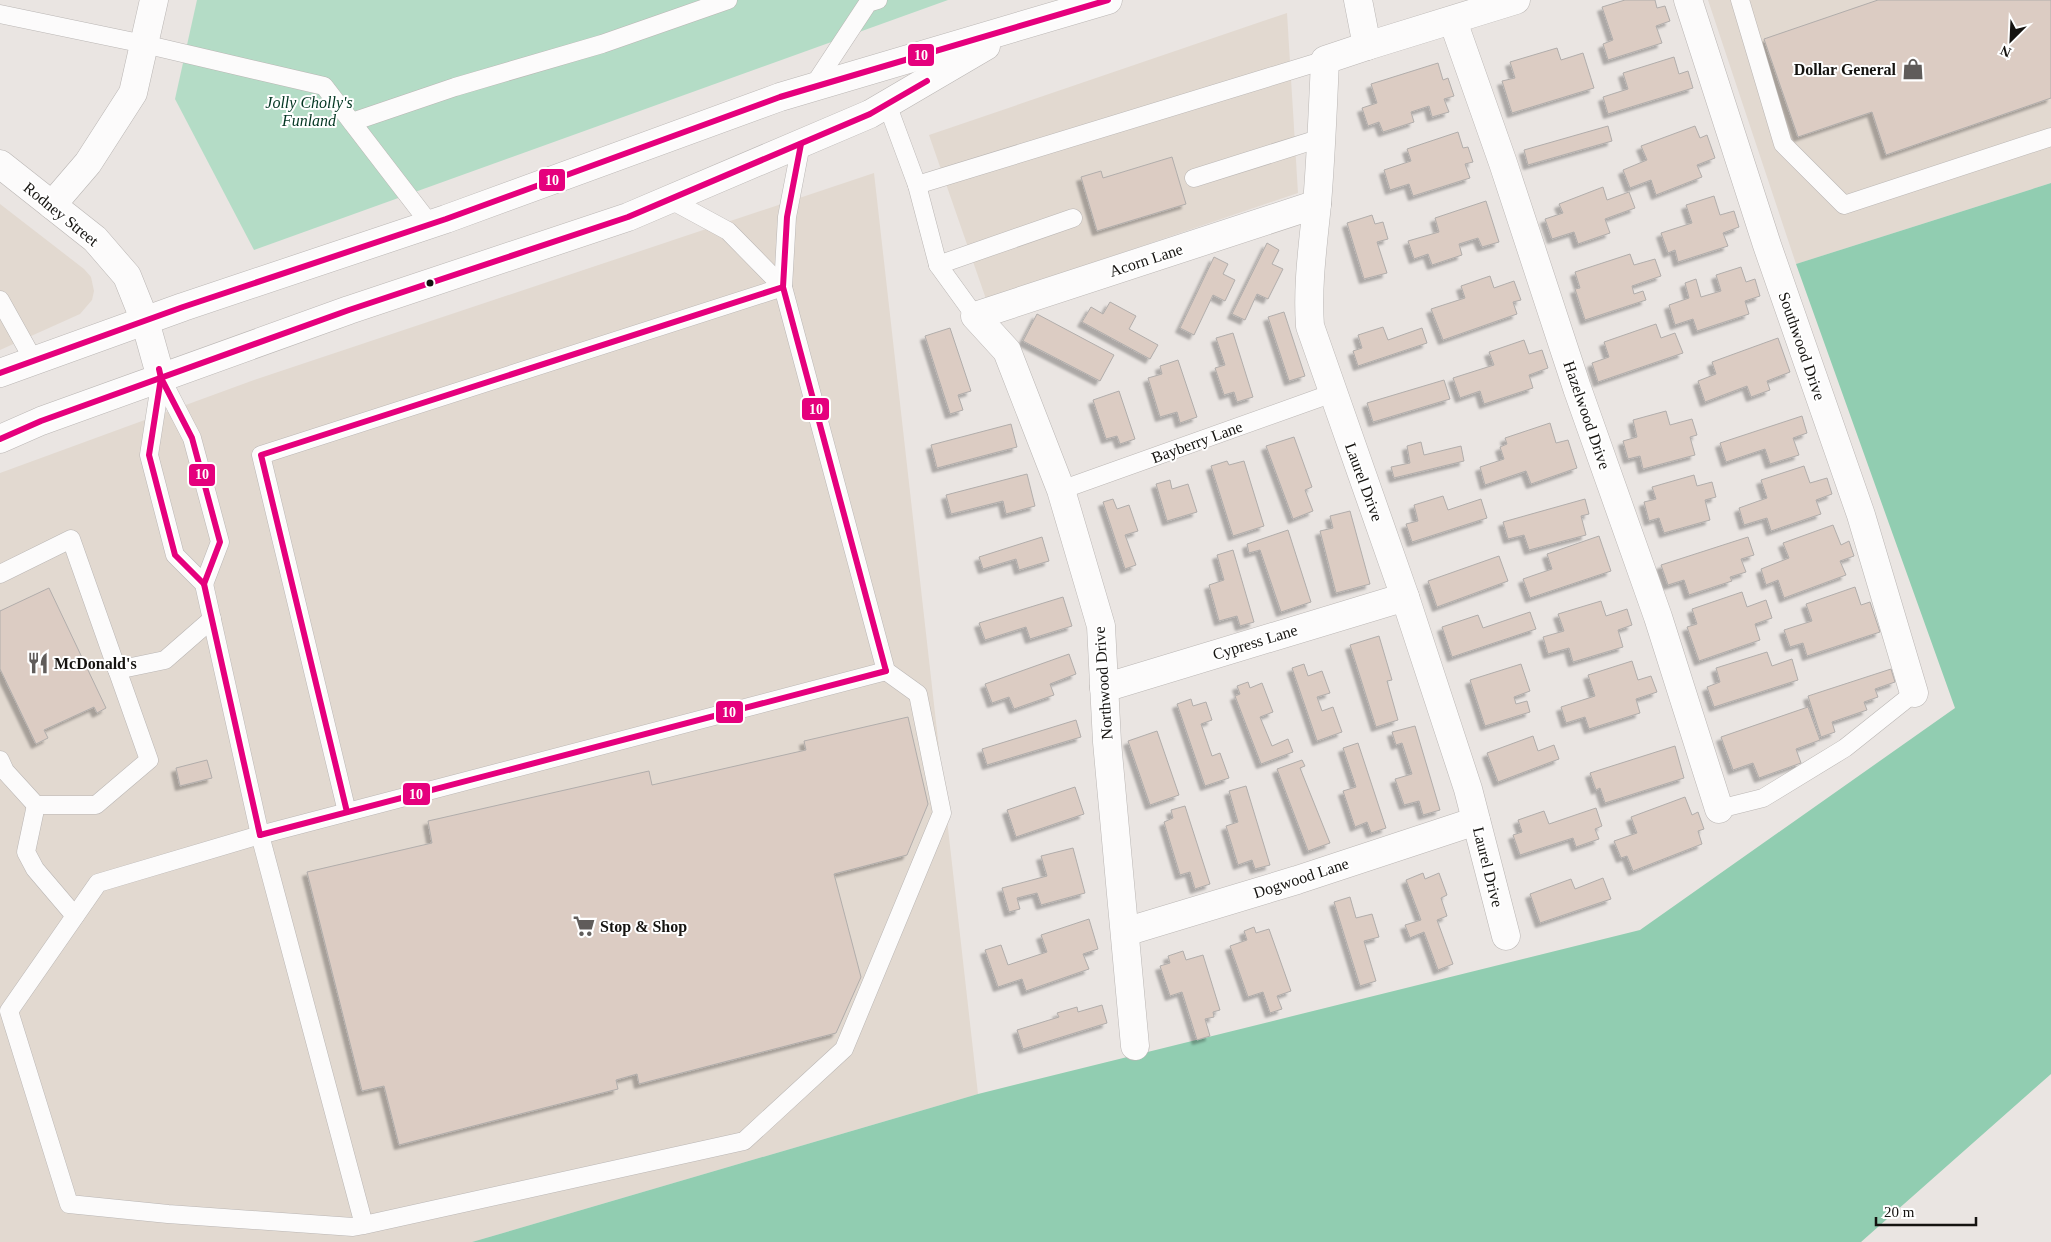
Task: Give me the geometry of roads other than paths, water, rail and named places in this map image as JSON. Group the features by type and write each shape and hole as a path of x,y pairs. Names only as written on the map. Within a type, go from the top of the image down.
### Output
{"street":[{"path":"52,205 88,163 133,93 154,0"},
{"path":"0,373 145,321 430,224 780,97 1108,0"},
{"path":"1358,0 1367,46"},
{"path":"1325,60 1516,0"},
{"name":"Southwood Drive","path":"1688,0 1767,245 1861,515 1914,693"},
{"name":"Hazelwood Drive","path":"1452,21 1503,163 1580,397 1658,617 1719,809"},
{"path":"0,439 41,421 349,310 628,217 870,114 1017,27"},
{"name":"Laurel Drive","path":"1325,60 1317,204 1308,298 1310,326 1405,597 1468,789 1506,936"},
{"name":"Rodney Street","path":"0,164 95,239 127,276 145,321 161,378"},
{"name":"Acorn Lane","path":"975,316 1317,204"},
{"name":"Northwood Drive","path":"975,316 1007,351 1062,490 1101,626 1107,742 1135,1046"},
{"name":"Cypress Lane","path":"1104,688 1405,597"},
{"name":"Dogwood Lane","path":"1125,932 1297,880 1476,821"}],"lane":[{"path":"352,122 456,87 602,44 728,0"},
{"path":"812,88 868,3 878,0"},
{"path":"1740,0 1783,144 1844,205 2051,137"},
{"path":"0,14 144,44 324,86 430,224"},
{"path":"917,185 1325,60"},
{"path":"887,104 917,185 938,265 975,316"},
{"path":"1194,178 1321,138"},
{"path":"802,144 788,217 783,287 886,671 918,694 942,813 844,1049 744,1140 364,1225 353,1227 293,1223 168,1214 69,1204 9,1011 98,883 260,835 886,671"},
{"path":"669,199 728,231 783,287"},
{"path":"938,265 1073,218"},
{"path":"347,812 261,455 783,287"},
{"path":"0,300 34,361"},
{"path":"161,378 192,438 220,542 204,584"},
{"path":"161,378 149,455 174,555 204,584 260,835 364,1225"},
{"name":"Bayberry Lane","path":"1062,490 1332,393"},
{"path":"0,574 71,539 149,760 96,805 36,805 5,771 0,760"},
{"path":"117,670 165,660 212,619"},
{"path":"1719,809 1763,798 1845,748 1914,693"},
{"path":"36,805 26,852 35,869 75,916"}],"place":[{"name":"Dollar General","path":"1913,69"},
{"name":"McDonald's","path":"38,663"},
{"name":"Stop & Shop","path":"584,926"}],"park label":[{"name":"Jolly Cholly's Funland","path":"309,111"}]}
